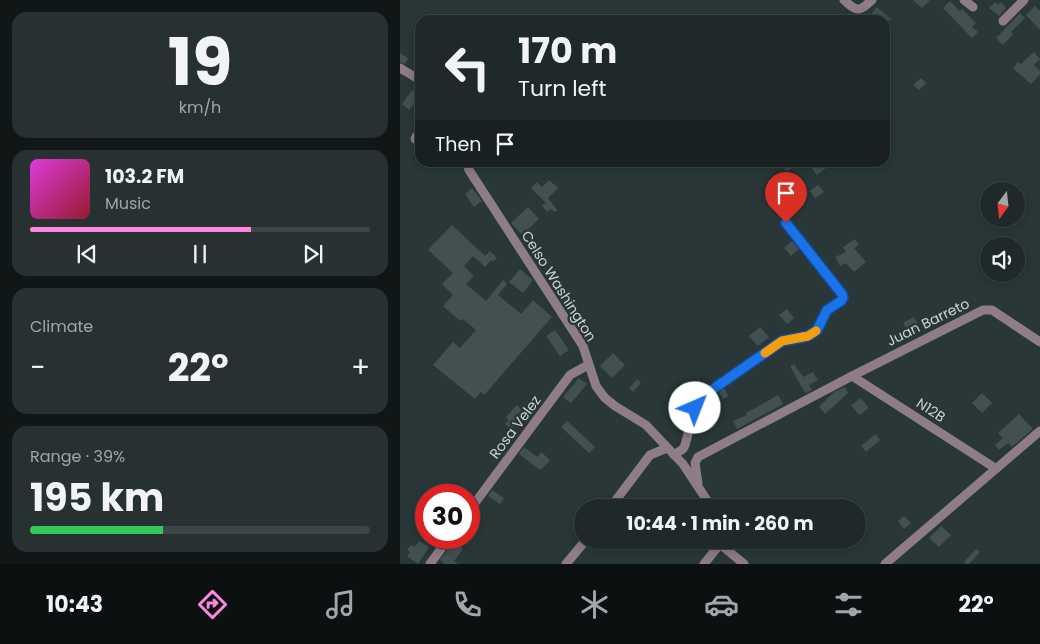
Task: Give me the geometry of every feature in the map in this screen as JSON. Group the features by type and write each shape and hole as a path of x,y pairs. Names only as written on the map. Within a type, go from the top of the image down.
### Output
{"street":[{"path":"844,0 852,8 858,10 863,9 872,0"},
{"path":"964,0 972,8"},
{"path":"1003,21 1024,0"},
{"path":"400,68 415,77"},
{"name":"Celso Washington","path":"468,167 583,346 596,386 605,398 615,406 646,425 671,451 706,499"},
{"path":"617,499 650,455 683,449 695,408 706,394 782,341 808,336 817,330 827,310 843,298 842,294 786,223"},
{"name":"Juan Barreto","path":"852,376 988,309 1040,342"},
{"name":"Rosa Velez","path":"480,497 570,375 588,365"},
{"path":"698,486 695,462 698,458 852,376"},
{"name":"N12B","path":"852,376 995,468"},
{"path":"885,564 1040,431"},
{"path":"430,564 441,549"},
{"path":"566,564 578,549"},
{"path":"704,564 714,549"},
{"path":"727,549 744,564"}],"building":[{"path":"913,0 930,0 922,8"},
{"path":"950,1 960,11 962,9 976,23 972,27 978,32 972,38 943,8"},
{"path":"995,2 998,5 1001,2 1006,8 999,16 989,8"},
{"path":"1035,6 1040,11 1040,30 1026,15"},
{"path":"877,7 886,15 870,15"},
{"path":"1020,13 1025,18 1011,32 1013,34 1003,45 996,38"},
{"path":"1034,52 1040,59 1034,65 1040,71 1040,74 1031,84 1013,68 1018,62 1021,64"},
{"path":"400,53 408,58 405,64 400,62"},
{"path":"921,78 926,83 919,90 913,85"},
{"path":"412,90 415,92 415,102 409,110 402,104"},
{"path":"784,167 794,167 786,171"},
{"path":"811,167 825,167 826,168 817,175"},
{"path":"549,180 558,188 548,198 557,210 555,212 551,209 547,212 542,205 546,203 531,188 537,182 542,187"},
{"path":"818,185 824,192 815,198 810,191"},
{"path":"472,188 482,201 474,207 465,194"},
{"path":"778,190 784,199 791,195 798,207 780,218 768,197"},
{"path":"528,207 539,219 522,235 511,223"},
{"path":"452,225 485,256 490,251 497,258 493,262 491,260 485,267 473,256 464,266 474,276 466,284 486,301 503,280 507,284 498,295 521,314 533,300 552,317 484,395 481,392 475,399 433,365 453,342 460,348 476,330 463,319 460,321 443,306 453,295 442,284 453,273 428,250"},
{"path":"855,239 859,245 854,248 866,262 854,272 846,263 840,266 835,257 846,252 843,247"},
{"path":"792,241 799,249 791,256 784,248"},
{"path":"520,269 533,280 523,293 509,282"},
{"path":"787,309 794,318 787,324 779,315"},
{"path":"914,317 922,331 912,337 903,323"},
{"path":"760,327 769,337 758,346 749,336"},
{"path":"555,330 569,350 560,356 546,336"},
{"path":"613,353 625,365 612,378 600,366"},
{"path":"794,364 803,377 813,372 818,380 809,385 812,390 805,393 790,366"},
{"path":"579,378 587,384 571,403 563,397"},
{"path":"637,379 641,383 633,392 629,388"},
{"path":"845,387 848,393 825,414 819,407 834,392"},
{"path":"724,388 728,396 723,399 719,392"},
{"path":"982,393 992,403 982,413 972,403"},
{"path":"778,395 783,404 737,429 733,421 747,415 746,413"},
{"path":"861,398 869,408 859,415 851,405"},
{"path":"517,405 524,412 512,429 505,424 509,420 506,417"},
{"path":"1019,414 1033,429 1012,447 1008,443 999,450 995,445 1003,438 998,433"},
{"path":"567,421 595,447 589,453 561,427"},
{"path":"876,434 880,440 866,452 861,446"},
{"path":"524,447 537,457 542,452 550,461 540,470 519,454"},
{"path":"492,490 504,498 500,504 488,496"},
{"path":"904,516 911,523 904,529 898,521"},
{"path":"941,526 951,535 939,547 929,538"},
{"path":"411,545 415,546 415,549 428,549 418,564 407,556 410,552 407,550"},
{"path":"449,549 463,549 454,561 458,564 445,564 440,560"},
{"path":"976,549 980,552 969,564 966,564 964,562"}],"slow traffic":[{"path":"765,353 782,341 808,336 816,331"}],"route":[{"path":"695,408 706,394 782,341 808,336 817,330 827,310 843,298 842,294 786,223"}]}
